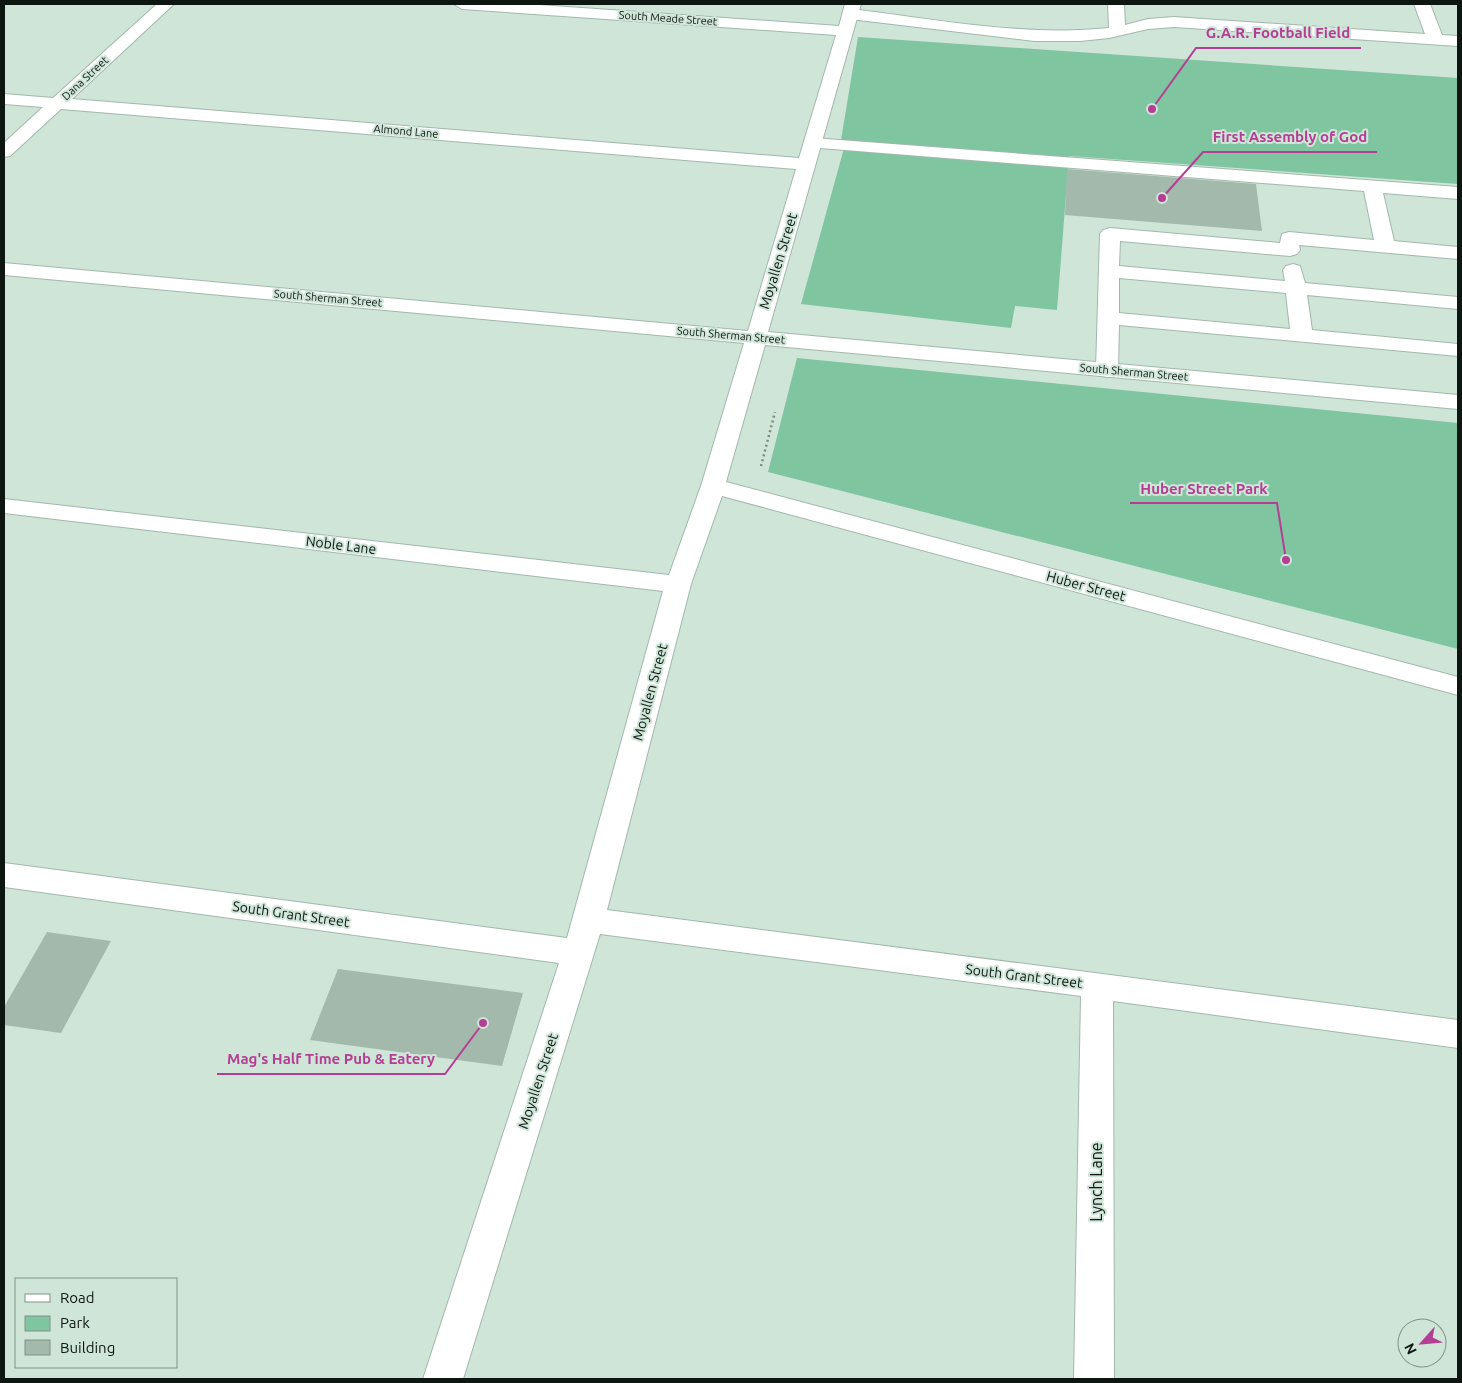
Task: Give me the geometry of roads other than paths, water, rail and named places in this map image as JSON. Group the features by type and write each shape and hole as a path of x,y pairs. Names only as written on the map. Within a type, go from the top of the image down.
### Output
{"street":[{"name":"Dana Street","path":"4,152 166,4"},
{"name":"South Meade Street","path":"462,4 849,16 1034,36 1080,36 1117,31 1148,24 1174,22 1458,41"},
{"path":"1116,4 1117,31"},
{"path":"1422,4 1435,39"},
{"name":"Moyallen Street","path":"443,1379 584,936 678,584 713,486 849,16"},
{"name":"Almond Lane","path":"4,99 810,154 1372,186 1458,193"},
{"path":"1372,186 1385,246"},
{"path":"1107,370 1110,234 1290,250"},
{"path":"1302,336 1289,238 1458,253"},
{"name":"South Sherman Street","path":"4,269 1458,402"},
{"path":"1109,271 1458,303"},
{"path":"1108,318 1458,350"},
{"name":"Huber Street","path":"713,486 1458,686"},
{"name":"Noble Lane","path":"4,506 678,584"},
{"name":"South Grant Street","path":"4,875 584,936 1097,985 1458,1034"},
{"name":"Lynch Lane","path":"1094,1379 1097,985"}],"place":[{"name":"G.A.R. Football Field","path":"1152,109"},
{"name":"First Assembly of God","path":"1162,198"},
{"name":"Huber Street Park","path":"1286,560"},
{"name":"Mag's Half Time Pub & Eatery","path":"483,1023"}]}
